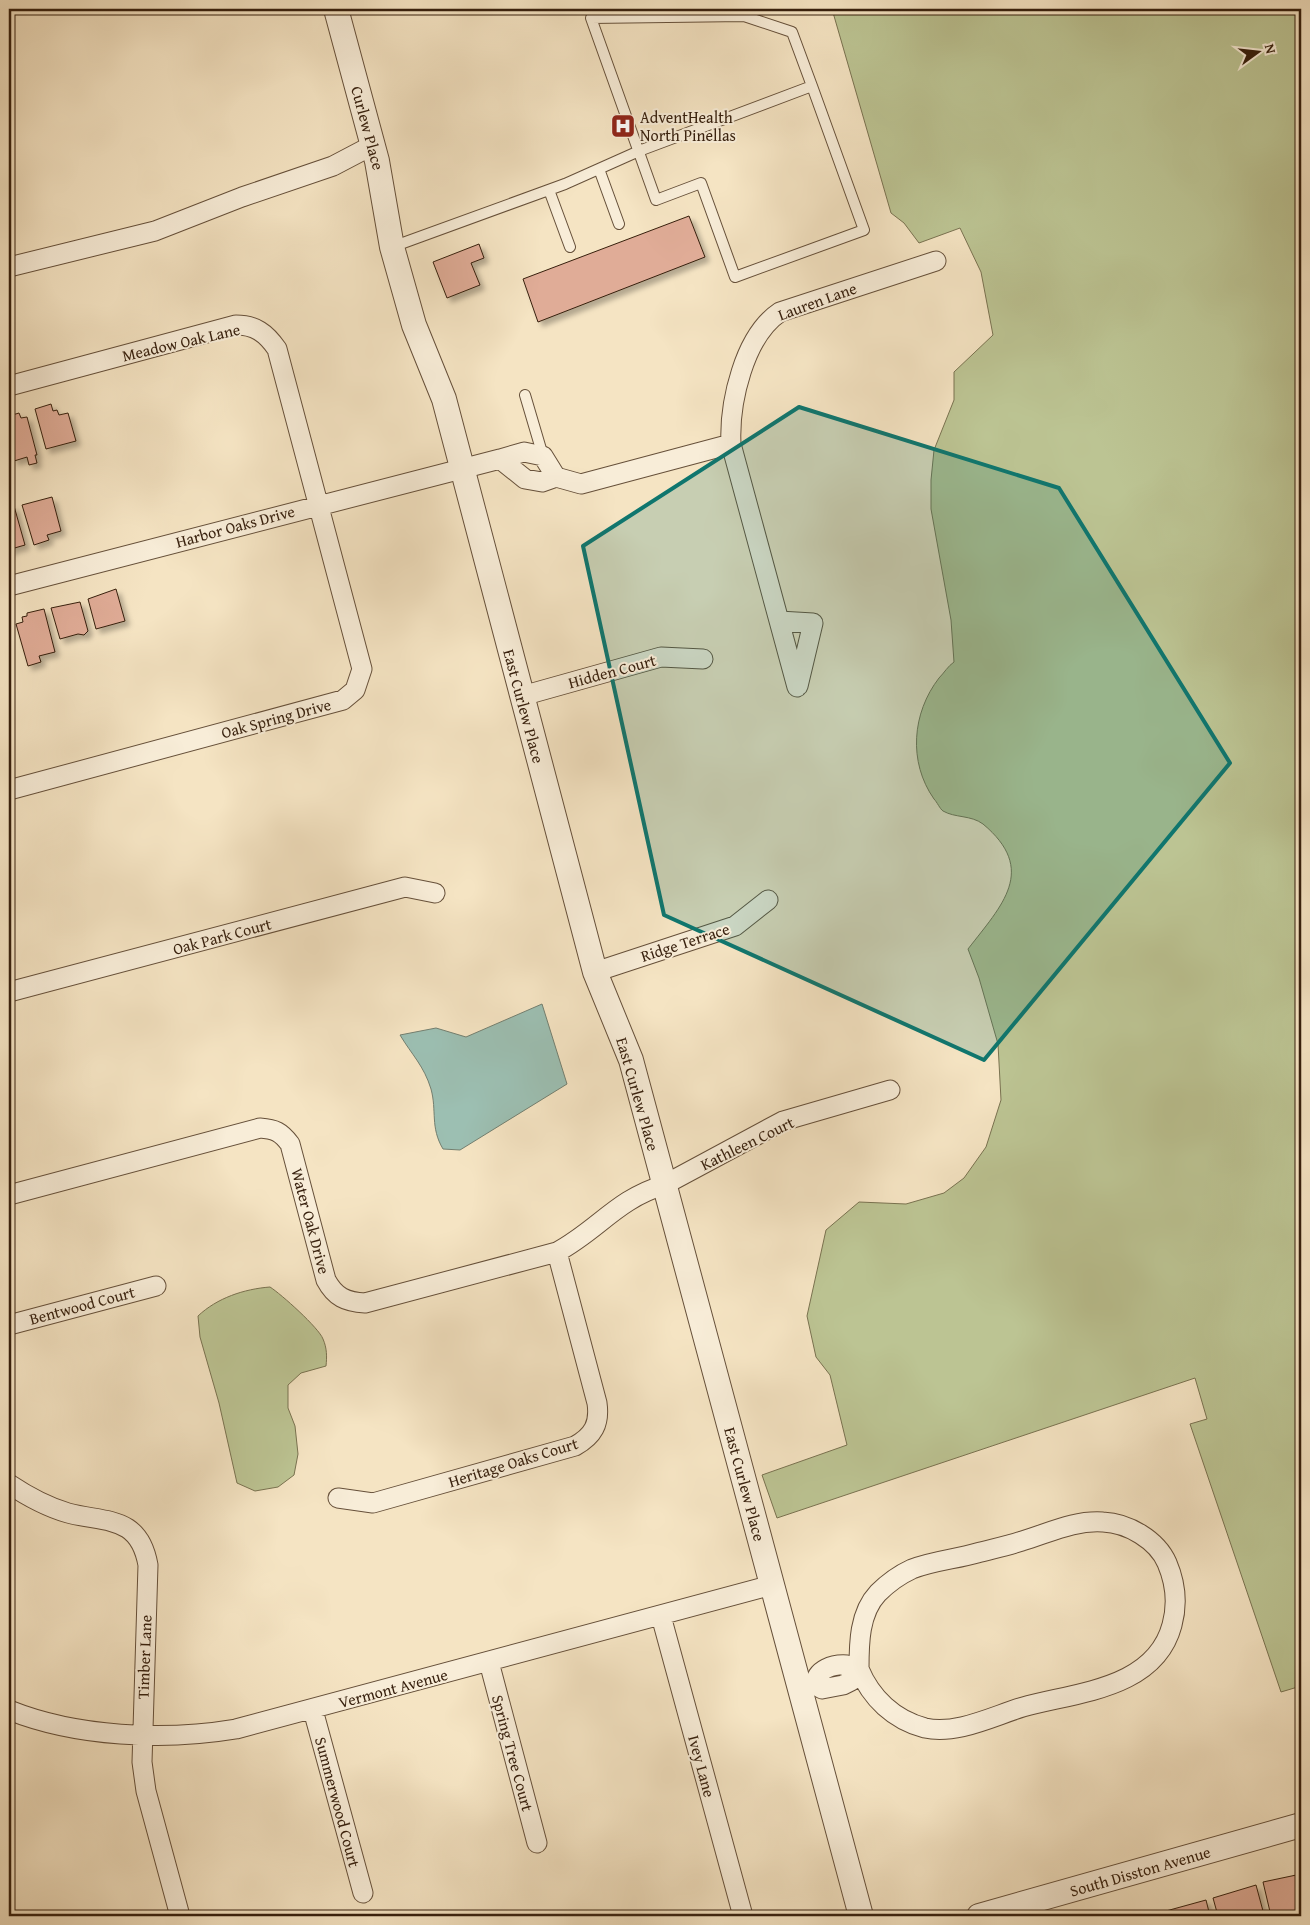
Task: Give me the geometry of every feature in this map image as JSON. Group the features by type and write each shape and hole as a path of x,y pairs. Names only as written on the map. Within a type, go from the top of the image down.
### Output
{"street":[{"name":"Curlew Place","path":"336,9 374,145 392,248"},
{"path":"9,267 155,231 242,197 333,166 374,145"},
{"name":"East Curlew Place","path":"392,248 414,325 440,389 596,972 631,1060 772,1585 807,1686 861,1916"},
{"name":"Lauren Lane","path":"779,621 731,444 730,423 733,402 754,339 768,320 780,312 936,261"},
{"name":"Meadow Oak Lane","path":"9,386 236,325 259,330 277,349 318,504"},
{"path":"500,459 526,480 542,482 556,477 580,484 731,444"},
{"path":"461,468 524,452 543,456 556,477"},
{"name":"Harbor Oaks Drive","path":"9,586 461,468"},
{"name":"Oak Spring Drive","path":"9,790 343,700 355,690 362,669 360,658 318,504"},
{"name":"Hidden Court","path":"522,696 661,657 703,659"},
{"name":"Oak Park Court","path":"9,992 405,887 435,893"},
{"name":"Ridge Terrace","path":"596,972 735,926 768,900"},
{"name":"Kathleen Court","path":"664,1185 783,1121 890,1090"},
{"name":"Water Oak Drive","path":"9,1194 260,1128 272,1128 282,1133 290,1144 326,1280 342,1299 365,1303 557,1252 584,1236 624,1202 646,1190 664,1185"},
{"name":"Heritage Oaks Court","path":"338,1498 373,1503 575,1446 591,1435 598,1421 597,1403 557,1252"},
{"name":"Bentwood Court","path":"9,1325 156,1286"},
{"name":"Timber Lane","path":"9,1484 62,1511 118,1522 132,1531 141,1545 148,1565 141,1734 146,1791 180,1916"},
{"path":"807,1686 822,1689 843,1685 851,1681 855,1670 861,1629 872,1601 901,1574 926,1564 1022,1541 1073,1524 1105,1522 1138,1533 1161,1551 1174,1582 1176,1595 1175,1616 1170,1632 1166,1642 1157,1654 1138,1673 1097,1688 968,1724 943,1729 926,1728 906,1721 884,1707 855,1670"},
{"name":"Vermont Avenue","path":"9,1710 45,1724 68,1728 141,1734 224,1731 313,1710 772,1585"},
{"name":"Ivey Lane","path":"661,1616 743,1916"},
{"name":"Spring Tree Court","path":"489,1662 537,1843"},
{"name":"Summerwood Court","path":"313,1710 363,1893"},
{"name":"South Disston Avenue","path":"979,1916 1301,1825"}],"lane":[{"path":"744,16 792,32 812,86 864,230 734,277 701,183 656,200 591,18 744,16"},
{"path":"392,248 549,190 639,151 812,86"},
{"path":"598,169 619,224"},
{"path":"549,190 570,247"},
{"path":"524,395 543,456"}],"highlighted area":[{"path":"799,407 1059,488 1230,763 984,1060 664,915 583,546"}],"green space":[{"path":"832,9 1301,9 1301,1686 1281,1692 1190,1424 1207,1419 1195,1378 777,1518 762,1475 847,1445 830,1375 816,1357 807,1316 826,1230 859,1202 906,1204 944,1193 964,1178 986,1147 1001,1100 998,1044 979,978 968,949 1002,902 1009,887 1011,872 1009,857 1000,841 983,824 941,809 926,785 917,754 919,722 923,706 939,678 954,662 951,620 931,509 934,450 954,400 954,372 993,335 981,272 960,228 919,243 904,223 891,213"},
{"path":"270,1287 315,1327 320,1334 325,1346 326,1366 301,1373 288,1385 288,1408 295,1426 298,1454 294,1475 278,1487 255,1491 237,1483 219,1403 200,1337 198,1316 222,1299 241,1292"}],"shaded area":[{"path":"542,1004 567,1084 460,1150 443,1149 436,1133 433,1097 428,1081 400,1035 436,1028 466,1037"}],"building":[{"path":"689,216 705,257 538,322 523,279"},
{"path":"479,244 484,258 471,263 480,285 447,298 433,262"},
{"path":"51,404 53,411 57,410 59,415 68,413 76,441 46,449 35,409"},
{"path":"19,413 21,418 27,417 37,455 35,455 37,463 29,465 27,457 14,461 9,442 9,416"},
{"path":"52,497 61,531 47,535 49,540 34,545 22,505"},
{"path":"14,506 25,545 11,549 9,552 9,507"},
{"path":"116,589 125,621 96,629 88,599"},
{"path":"80,602 88,631 84,635 78,634 60,639 51,608"},
{"path":"44,609 55,652 39,656 41,662 28,666 16,624 23,622 22,617 27,616 27,613"},
{"path":"1301,1874 1301,1912 1287,1916 1271,1916 1263,1882"},
{"path":"1256,1885 1263,1911 1251,1914 1252,1916 1218,1916 1213,1898"},
{"path":"1206,1900 1210,1916 1168,1916 1166,1911"}],"place":[{"name":"AdventHealth North Pinellas","path":"623,126"}]}
